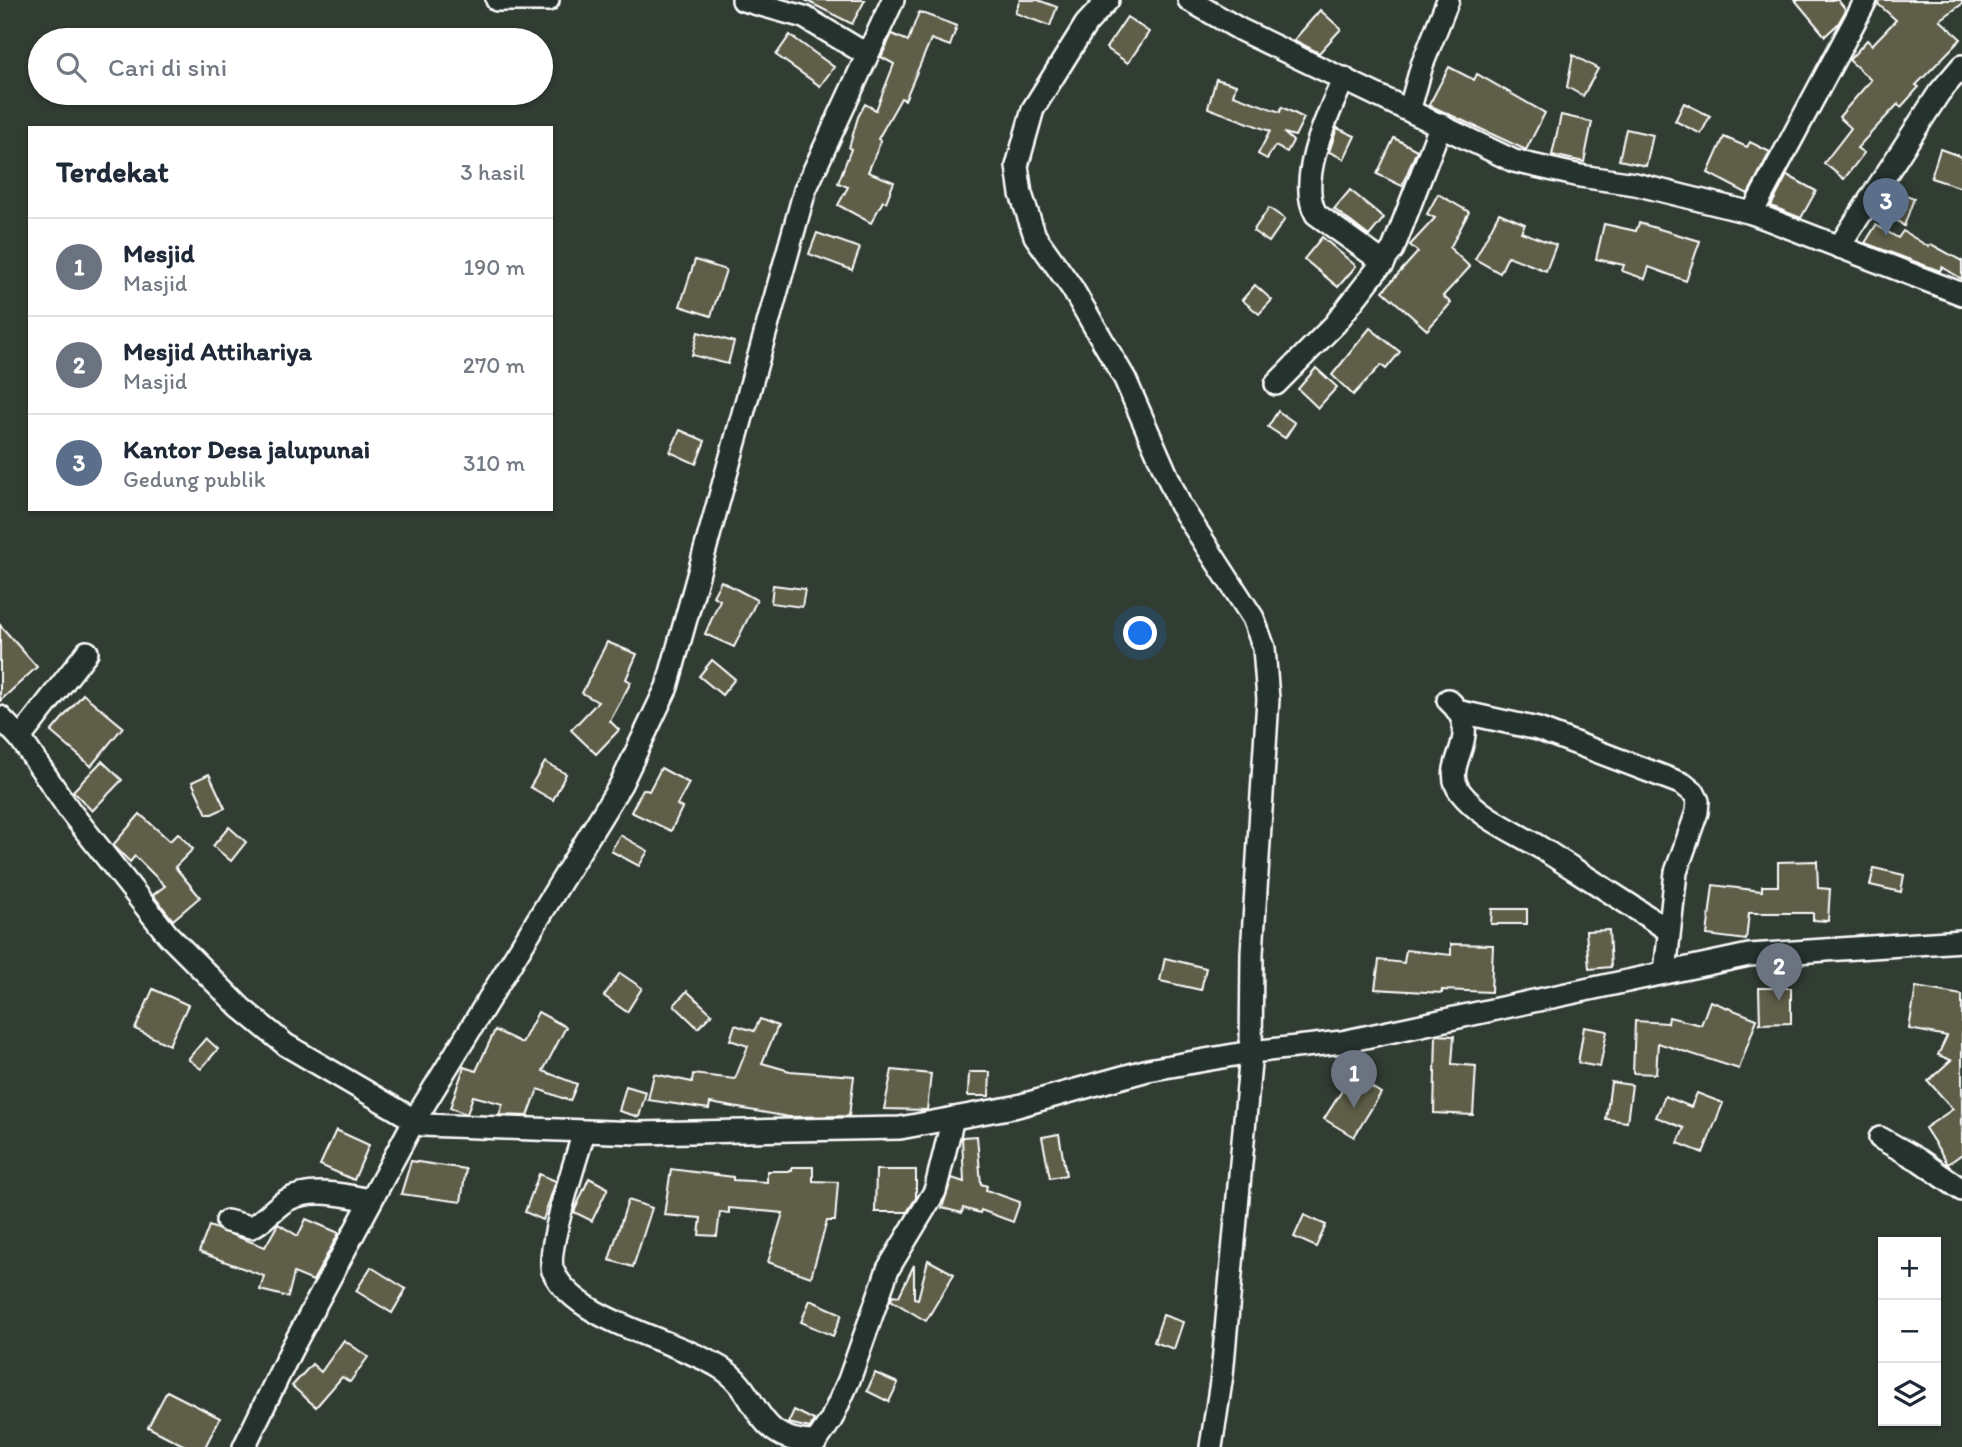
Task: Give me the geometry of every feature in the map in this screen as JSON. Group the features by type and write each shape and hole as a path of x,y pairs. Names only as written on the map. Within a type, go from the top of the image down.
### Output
{"street":[{"path":"496,0 548,0"},
{"path":"743,0 804,17 866,54"},
{"path":"244,1447 370,1200 414,1121 621,784 667,687 805,190 893,0"},
{"path":"1108,0 1086,24 1033,108 1017,166 1021,194 1035,236 1072,288 1125,379 1180,505 1254,618 1264,648 1268,699 1252,953 1251,1052 1222,1375 1211,1447"},
{"path":"1189,0 1241,30 1410,108 1514,161 1580,176 1635,184 1752,213 1962,294"},
{"path":"1410,108 1422,65 1448,0"},
{"path":"1752,213 1866,0"},
{"path":"1839,247 1940,93 1962,66"},
{"path":"1344,78 1323,124 1312,167 1310,203 1316,214 1384,263"},
{"path":"1276,384 1335,324 1393,249 1441,124"},
{"path":"20,738 87,652"},
{"path":"1665,971 1676,872 1697,812 1698,801 1694,793 1683,784 1565,738 1454,706 1466,730 1455,768 1455,782 1461,793 1514,833 1668,930"},
{"path":"0,717 20,738 69,811 168,935 241,1007 286,1045 414,1121 436,1127 584,1132 839,1132 900,1128 1014,1107 1148,1070 1251,1052 1342,1042 1749,955 1962,941"},
{"path":"584,1132 553,1245 552,1268 565,1289 612,1319 692,1351 724,1369 738,1383 761,1420 772,1429 789,1438 816,1442 831,1420 849,1380 888,1269 935,1191 953,1118"},
{"path":"1880,1138 1919,1160 1962,1191"},
{"path":"227,1221 251,1227 290,1198 306,1195 337,1193 370,1200"}],"building":[{"path":"805,0 865,0 852,24"},
{"path":"1020,0 1038,0 1057,7 1050,26 1015,13"},
{"path":"1795,0 1838,0 1846,10 1838,24 1825,36"},
{"path":"1879,0 1962,0 1962,4 1940,20 1961,39 1916,85 1919,87 1901,107 1898,104 1857,148 1864,153 1844,179 1824,163 1851,128 1839,117 1871,80 1849,60 1867,40 1872,45 1896,20 1878,4"},
{"path":"1320,10 1341,29 1319,53 1294,40"},
{"path":"919,12 957,26 950,46 931,39 905,100 901,98 878,139 881,141 868,172 894,182 886,202 883,201 871,223 838,205 848,187 838,183 851,149 849,148 858,117 865,104 876,110 894,64 881,57 892,34 908,41"},
{"path":"1127,17 1149,32 1128,63 1106,48"},
{"path":"790,35 834,67 820,86 776,55"},
{"path":"1573,55 1598,69 1583,96 1567,87"},
{"path":"1449,67 1474,80 1477,74 1545,113 1526,150 1429,105"},
{"path":"1216,79 1236,85 1233,95 1280,112 1282,107 1304,118 1295,136 1284,133 1293,141 1287,152 1275,146 1267,159 1258,154 1270,131 1208,108"},
{"path":"1684,103 1710,116 1701,134 1675,121"},
{"path":"1561,115 1592,122 1584,162 1552,155"},
{"path":"1337,128 1355,136 1344,159 1329,152"},
{"path":"1626,129 1653,135 1646,166 1619,160"},
{"path":"1724,137 1747,147 1750,142 1770,152 1748,194 1708,173"},
{"path":"1394,138 1417,150 1402,186 1377,174"},
{"path":"1940,149 1962,157 1962,188 1931,178"},
{"path":"1787,175 1816,191 1801,218 1771,206"},
{"path":"1350,190 1384,218 1369,236 1334,209"},
{"path":"1896,191 1914,198 1904,226 1885,211"},
{"path":"1438,194 1469,212 1450,248 1470,267 1443,296 1451,303 1427,330 1383,291 1418,252 1410,245 1435,218 1427,214"},
{"path":"1269,208 1285,219 1269,242 1253,231"},
{"path":"1499,213 1525,224 1521,232 1556,245 1546,271 1508,256 1500,273 1475,259"},
{"path":"1639,223 1700,241 1686,281 1649,267 1645,279 1622,271 1624,265 1596,259 1604,224 1636,231"},
{"path":"1876,225 1898,238 1903,231 1929,247 1931,244 1962,261 1962,279 1942,267 1940,271 1865,243"},
{"path":"817,233 860,248 852,270 809,254"},
{"path":"1322,237 1356,266 1338,287 1304,259"},
{"path":"695,260 726,270 711,316 680,306"},
{"path":"1255,285 1272,300 1259,314 1242,300"},
{"path":"1370,328 1400,352 1386,369 1381,365 1353,395 1332,375"},
{"path":"698,332 734,342 728,364 692,355"},
{"path":"1316,368 1337,387 1318,408 1298,389"},
{"path":"1278,411 1295,423 1285,438 1268,427"},
{"path":"680,430 705,441 696,464 670,452"},
{"path":"721,581 757,600 734,647 705,634 720,600 713,596"},
{"path":"773,585 805,589 802,607 771,603"},
{"path":"0,625 37,667 0,701"},
{"path":"607,642 637,654 626,679 631,682 610,721 619,730 596,754 571,730 598,702 582,693"},
{"path":"712,660 735,679 722,695 699,676"},
{"path":"83,694 123,727 91,766 51,732"},
{"path":"102,761 122,780 92,811 73,791"},
{"path":"545,762 566,774 553,800 530,787"},
{"path":"661,768 689,783 677,805 682,808 671,831 631,812 643,789 649,791"},
{"path":"209,774 225,808 212,814 207,814 192,782"},
{"path":"140,814 170,841 178,833 193,849 175,867 200,897 173,920 153,895 165,886 135,856 130,862 113,845"},
{"path":"229,827 246,842 231,861 213,846"},
{"path":"620,835 648,851 639,866 611,851"},
{"path":"1817,861 1818,888 1830,889 1828,921 1813,920 1813,913 1749,913 1746,940 1707,935 1713,885 1762,891 1762,886 1778,886 1778,862"},
{"path":"1874,868 1904,875 1901,892 1870,885"},
{"path":"1492,909 1527,909 1527,924 1491,924"},
{"path":"1609,930 1611,967 1589,969 1586,931"},
{"path":"1451,944 1493,945 1491,992 1442,990 1442,993 1375,989 1379,960 1404,963 1406,950 1451,955"},
{"path":"1165,958 1206,968 1201,990 1160,981"},
{"path":"620,973 642,988 627,1012 604,996"},
{"path":"1916,987 1962,995 1962,1154 1948,1164 1925,1128 1953,1109 1928,1081 1951,1060 1938,1055 1947,1036 1909,1029"},
{"path":"1759,988 1791,988 1791,1023 1760,1024"},
{"path":"153,989 188,1005 169,1045 135,1029"},
{"path":"687,991 712,1014 698,1028 674,1005"},
{"path":"1710,1001 1757,1019 1739,1069 1658,1043 1656,1074 1633,1073 1635,1021 1668,1023 1669,1017 1701,1025"},
{"path":"538,1012 566,1027 543,1071 577,1084 570,1101 538,1089 528,1116 499,1115 503,1104 473,1096 467,1114 450,1108 464,1067 476,1071 495,1030 522,1043"},
{"path":"760,1019 778,1026 762,1063 790,1071 854,1076 849,1116 789,1117 710,1103 709,1109 648,1100 654,1074 692,1082 693,1074 735,1079 748,1046 730,1040 735,1025 754,1031"},
{"path":"1584,1027 1607,1031 1600,1067 1578,1063"},
{"path":"1436,1035 1454,1036 1452,1064 1476,1066 1473,1115 1434,1113"},
{"path":"206,1038 218,1049 201,1069 188,1059"},
{"path":"892,1070 931,1074 927,1110 884,1109"},
{"path":"969,1072 990,1072 989,1096 968,1096"},
{"path":"1352,1075 1381,1093 1354,1137 1324,1119"},
{"path":"1611,1082 1632,1085 1627,1122 1606,1119"},
{"path":"626,1086 646,1092 639,1117 619,1111"},
{"path":"1697,1093 1723,1103 1703,1153 1678,1143 1684,1128 1656,1117 1665,1096 1691,1107"},
{"path":"336,1130 369,1145 354,1180 320,1165"},
{"path":"1059,1134 1066,1175 1050,1178 1042,1137"},
{"path":"977,1136 981,1184 987,1186 986,1190 1020,1202 1013,1222 981,1210 980,1213 963,1208 962,1213 942,1208 952,1178 964,1182 962,1137"},
{"path":"411,1161 466,1169 461,1202 401,1194"},
{"path":"792,1167 813,1167 813,1181 838,1182 835,1221 827,1221 811,1277 768,1262 783,1213 729,1208 729,1213 720,1212 717,1236 699,1235 701,1218 664,1215 671,1169 733,1177 733,1180 767,1182 767,1171 792,1171"},
{"path":"876,1170 916,1170 916,1198 907,1212 875,1212"},
{"path":"539,1174 556,1181 543,1220 525,1212"},
{"path":"589,1178 608,1188 592,1221 574,1212"},
{"path":"628,1200 652,1208 633,1267 609,1260"},
{"path":"1304,1215 1326,1225 1316,1247 1294,1237"},
{"path":"306,1219 339,1233 313,1281 294,1273 288,1297 260,1290 264,1276 199,1252 209,1226 265,1247 278,1224 298,1236"},
{"path":"928,1260 954,1274 926,1321 891,1300 893,1295 899,1296 914,1265 914,1298 918,1299"},
{"path":"371,1267 406,1289 392,1313 356,1291"},
{"path":"810,1300 842,1314 833,1336 801,1322"},
{"path":"1163,1315 1183,1322 1174,1349 1154,1342"},
{"path":"344,1340 368,1357 350,1382 342,1377 316,1407 292,1386 312,1364 321,1372"},
{"path":"875,1373 898,1383 889,1402 867,1391"},
{"path":"167,1391 220,1418 205,1447 187,1447 148,1427"},
{"path":"794,1410 814,1420 810,1428 788,1423"}],"place":[{"name":"Kantor Desa jalupunai","path":"1886,236"},
{"name":"Mesjid Attihariya","path":"1779,1001"},
{"name":"Mesjid","path":"1354,1108"}]}
